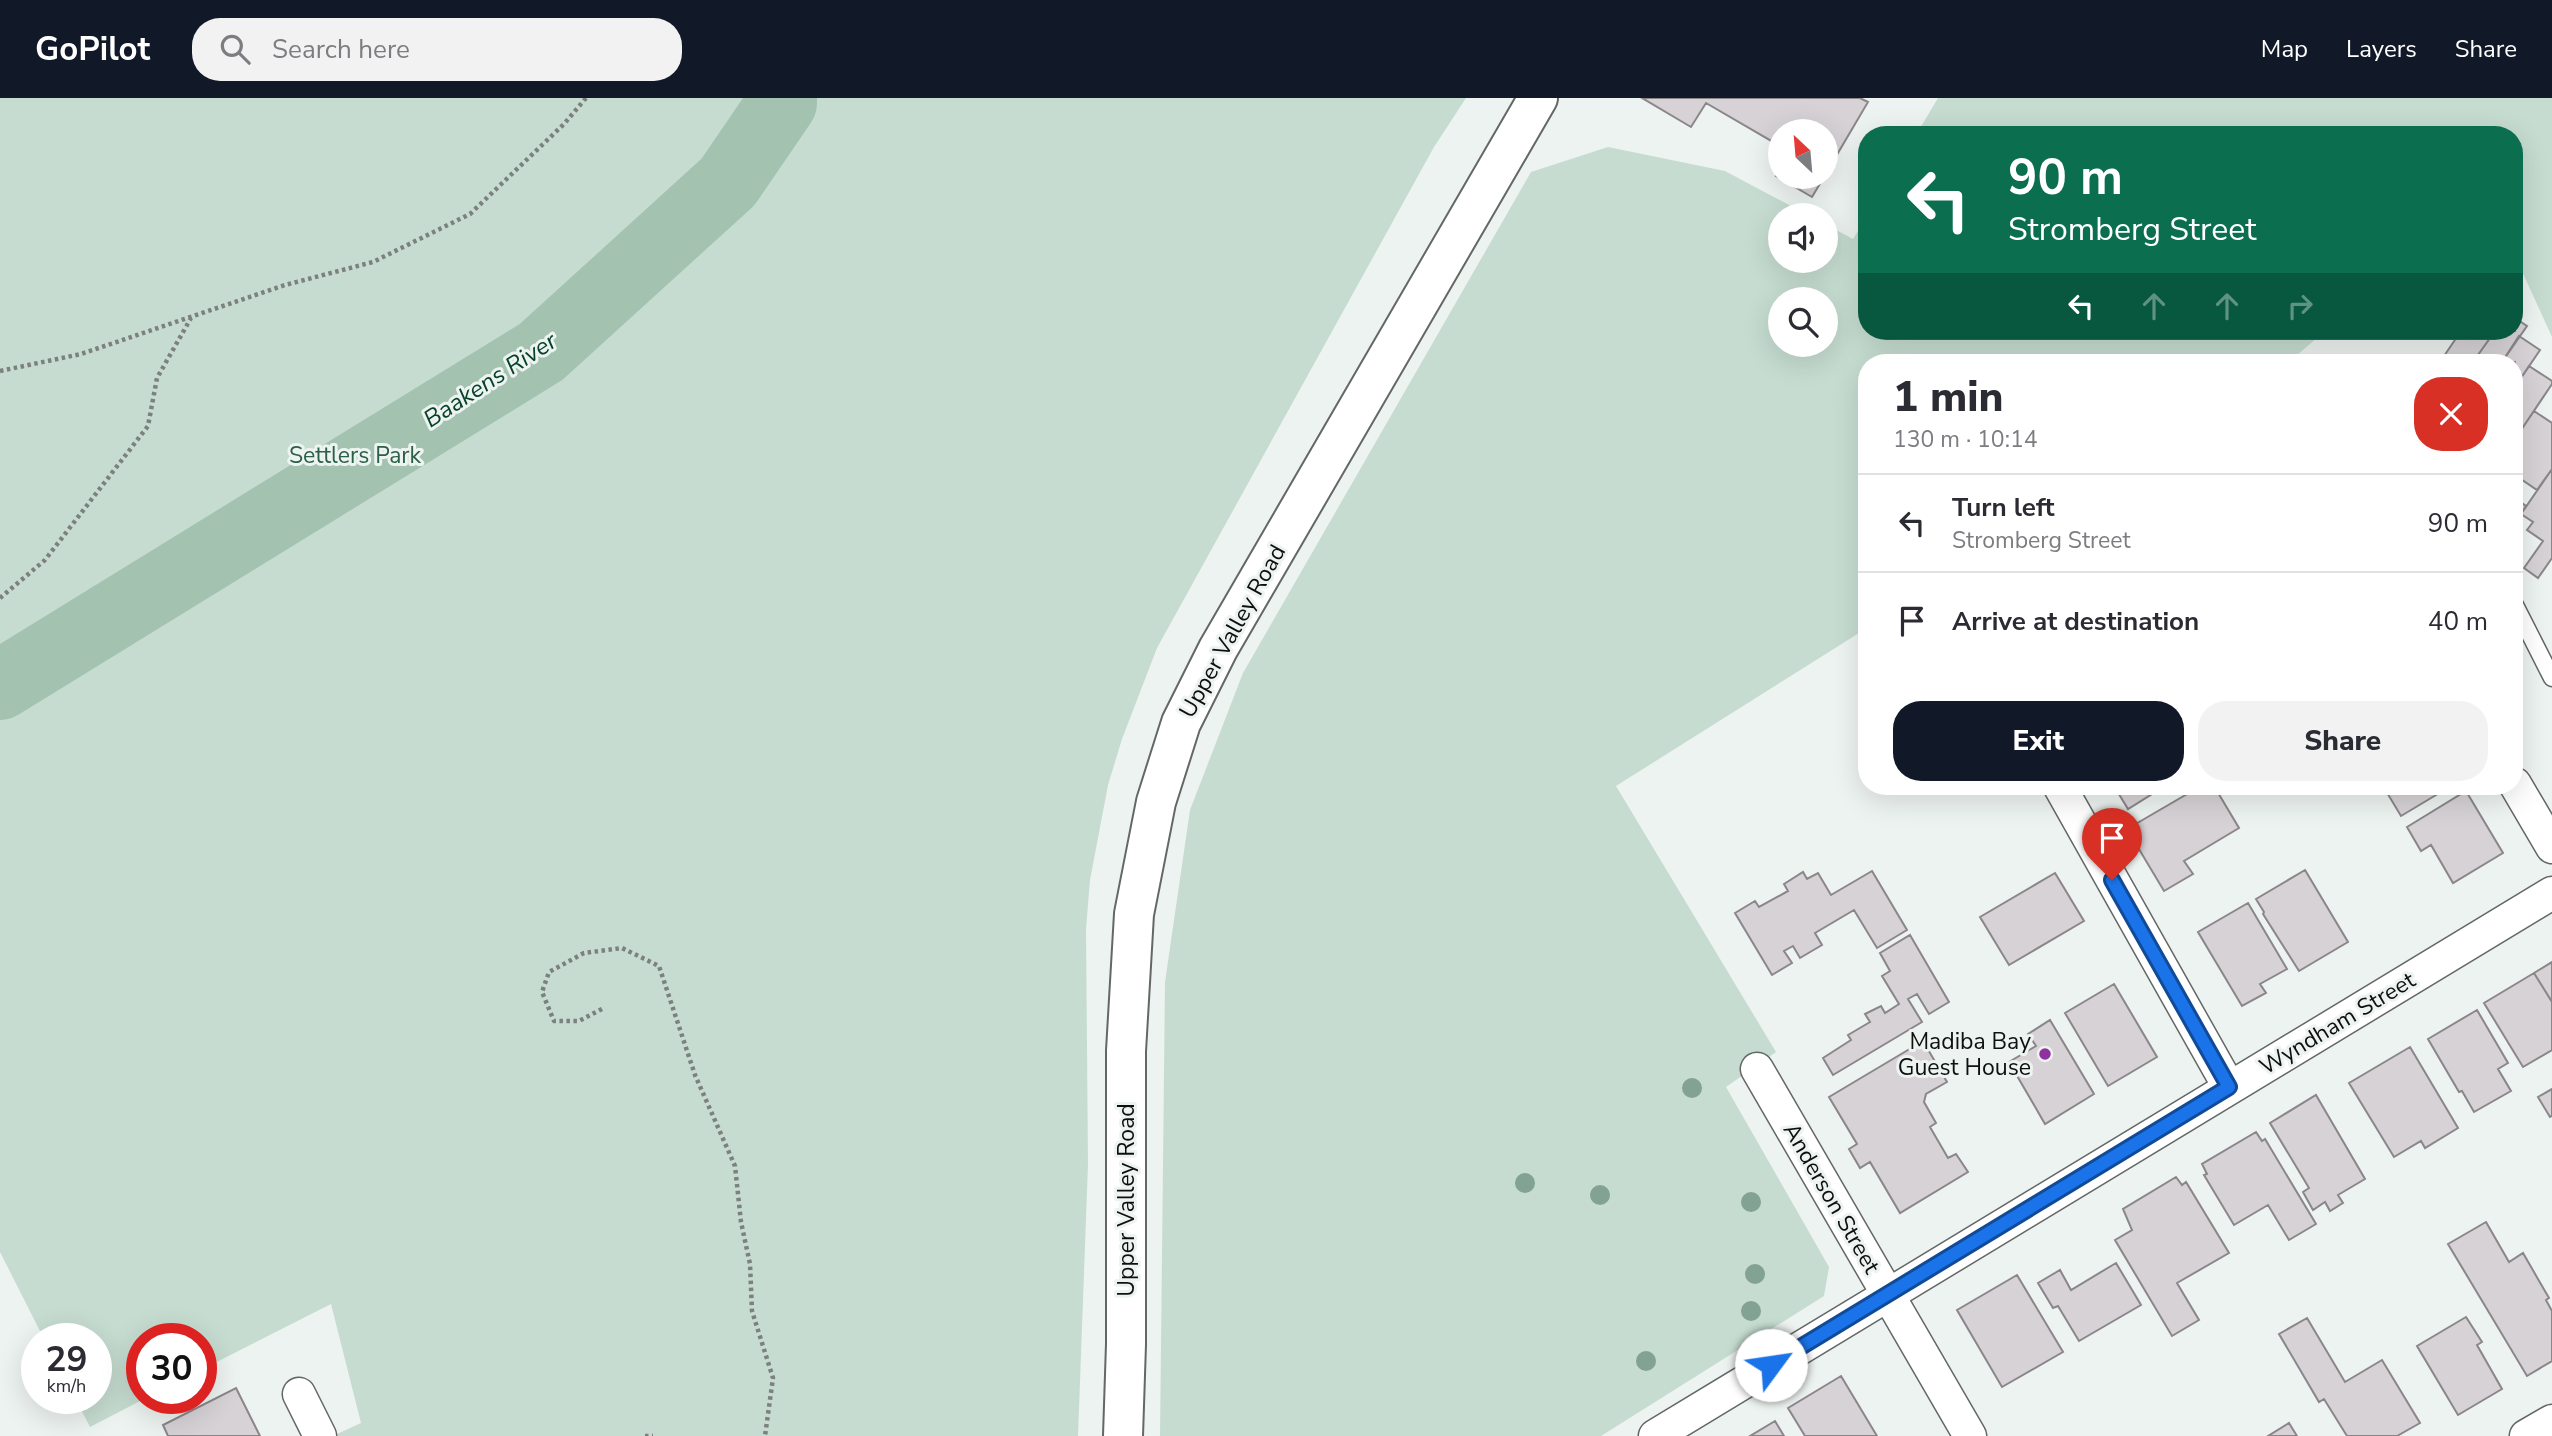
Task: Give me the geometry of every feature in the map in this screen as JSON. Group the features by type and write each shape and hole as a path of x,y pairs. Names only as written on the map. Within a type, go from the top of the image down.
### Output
{"street":[{"name":"Upper Valley Road","path":"1123,1436 1127,1038 1134,914 1156,802 1181,723 1219,649 1538,98"},
{"path":"2064,795 2229,1087"},
{"path":"2521,795 2552,847"},
{"name":"Wyndham Street","path":"1654,1436 2552,893"},
{"name":"Anderson Street","path":"1757,1069 1969,1436"},
{"path":"299,1394 320,1436"},
{"path":"2526,1436 2552,1421"}],"lane":[{"path":"2523,621 2552,678"}],"path":[{"path":"0,371 81,354 285,285 373,262 470,214 564,124 586,98"},
{"path":"0,598 45,560 148,426 157,378 191,317"},
{"path":"602,1009 579,1021 554,1021 542,992 549,972 584,953 622,948 659,966 695,1075 735,1166 741,1222 750,1264 752,1311 773,1378 765,1436"},
{"path":"645,1436 653,1436"}],"green space":[{"name":"Settlers Park","path":"0,98 1466,98 1434,147 1157,648 1122,739 1108,785 1090,880 1086,929 1088,1164 1078,1436 338,1436 337,1434 361,1423 331,1304 217,1362 217,1323 126,1323 126,1408 90,1427 83,1414 112,1414 112,1323 36,1323 0,1252"},
{"path":"1938,98 2552,98 2552,337 2523,274 2523,126 1921,126"},
{"path":"1608,147 1725,171 1785,203 1768,203 1768,273 1838,273 1838,231 1853,239 1858,231 1858,340 2315,340 2298,354 1858,354 1858,634 1616,786 1776,1052 1726,1087 1829,1267 1824,1296 1601,1436 1160,1436 1165,982 1190,810 1243,673 1531,172"}],"building":[{"path":"1642,98 1860,98 1868,102 1838,153 1838,119 1768,119 1768,139 1706,103 1691,127"},
{"path":"1798,189 1817,189 1812,197"},
{"path":"2523,339 2540,350 2523,375 2523,354 2507,354 2516,340"},
{"path":"2455,340 2489,340 2479,354 2445,354"},
{"path":"2489,340 2517,340 2508,354 2479,354"},
{"path":"2529,366 2552,381 2552,384 2523,427 2523,375"},
{"path":"2534,411 2552,423 2552,469 2537,490 2523,480 2523,427"},
{"path":"2552,469 2552,558 2538,578 2524,568 2543,541 2527,530 2533,522 2523,515 2523,511"},
{"path":"2119,795 2151,795 2128,809"},
{"path":"2186,795 2219,795 2239,828 2184,861 2193,874 2164,891 2127,829"},
{"path":"2388,795 2436,795 2401,816"},
{"path":"2459,795 2468,795 2503,853 2453,883 2431,845 2421,851 2407,827"},
{"path":"2305,870 2348,942 2299,971 2256,899"},
{"path":"1872,871 1907,930 1877,948 1854,910 1815,933 1822,945 1800,958 1793,946 1784,951 1792,963 1772,975 1735,913 1755,901 1759,907 1788,891 1784,884 1803,872 1807,879 1818,873 1831,895"},
{"path":"2055,873 2084,921 2009,965 1980,917"},
{"path":"2248,903 2287,969 2260,984 2266,993 2242,1006 2198,932"},
{"path":"1910,935 1949,1002 1929,1014 1917,994 1908,999 1922,1022 1833,1075 1823,1058 1851,1040 1848,1035 1870,1022 1865,1014 1881,1006 1885,1013 1899,1004 1882,976 1890,971 1880,953"},
{"path":"2552,962 2552,1002 2534,973"},
{"path":"2534,973 2552,1002 2552,1050 2523,1067 2484,1003"},
{"path":"2114,984 2157,1057 2108,1086 2065,1013"},
{"path":"2477,1010 2508,1063 2498,1069 2511,1091 2474,1112 2428,1039"},
{"path":"2050,1020 2094,1094 2045,1124 2009,1062 2036,1046 2028,1034"},
{"path":"1923,1041 1947,1082 1926,1094 1924,1102 1936,1123 1930,1127 1948,1158 1956,1154 1968,1172 1900,1213 1870,1162 1860,1168 1849,1149 1857,1144 1829,1097"},
{"path":"2410,1047 2458,1128 2425,1148 2421,1141 2394,1157 2349,1083"},
{"path":"2552,1089 2552,1116 2550,1117 2538,1097"},
{"path":"2316,1095 2365,1179 2338,1195 2343,1203 2330,1211 2325,1202 2313,1210 2303,1192 2309,1188 2270,1123"},
{"path":"2256,1132 2262,1141 2265,1139 2316,1224 2289,1240 2268,1205 2234,1225 2204,1175 2207,1174 2202,1164"},
{"path":"2176,1177 2182,1185 2186,1182 2229,1253 2177,1283 2199,1320 2172,1336 2115,1240 2132,1230 2123,1209"},
{"path":"2486,1222 2509,1262 2523,1253 2549,1298 2546,1300 2552,1311 2552,1361 2527,1376 2448,1244"},
{"path":"2116,1263 2141,1305 2079,1341 2058,1306 2053,1308 2038,1283 2060,1270 2071,1290"},
{"path":"2017,1275 2063,1352 2002,1387 1957,1310"},
{"path":"2466,1317 2482,1342 2477,1345 2502,1389 2458,1415 2417,1346"},
{"path":"2307,1318 2345,1382 2382,1360 2420,1423 2397,1436 2347,1436 2324,1399 2319,1402 2279,1334"},
{"path":"1841,1376 1877,1436 1805,1436 1788,1408"},
{"path":"236,1388 260,1436 168,1436 163,1425 185,1414 217,1414 217,1398"},
{"path":"1775,1421 1784,1436 1750,1436"},
{"path":"2289,1423 2297,1436 2268,1436"}],"waterway":[{"name":"Baakens River","path":"0,685 541,352 728,182 782,103 782,98"}],"place":[{"name":"Madiba Bay Guest House","path":"2045,1054"}],"route":[{"path":"1771,1365 2229,1087 2112,880"}]}
